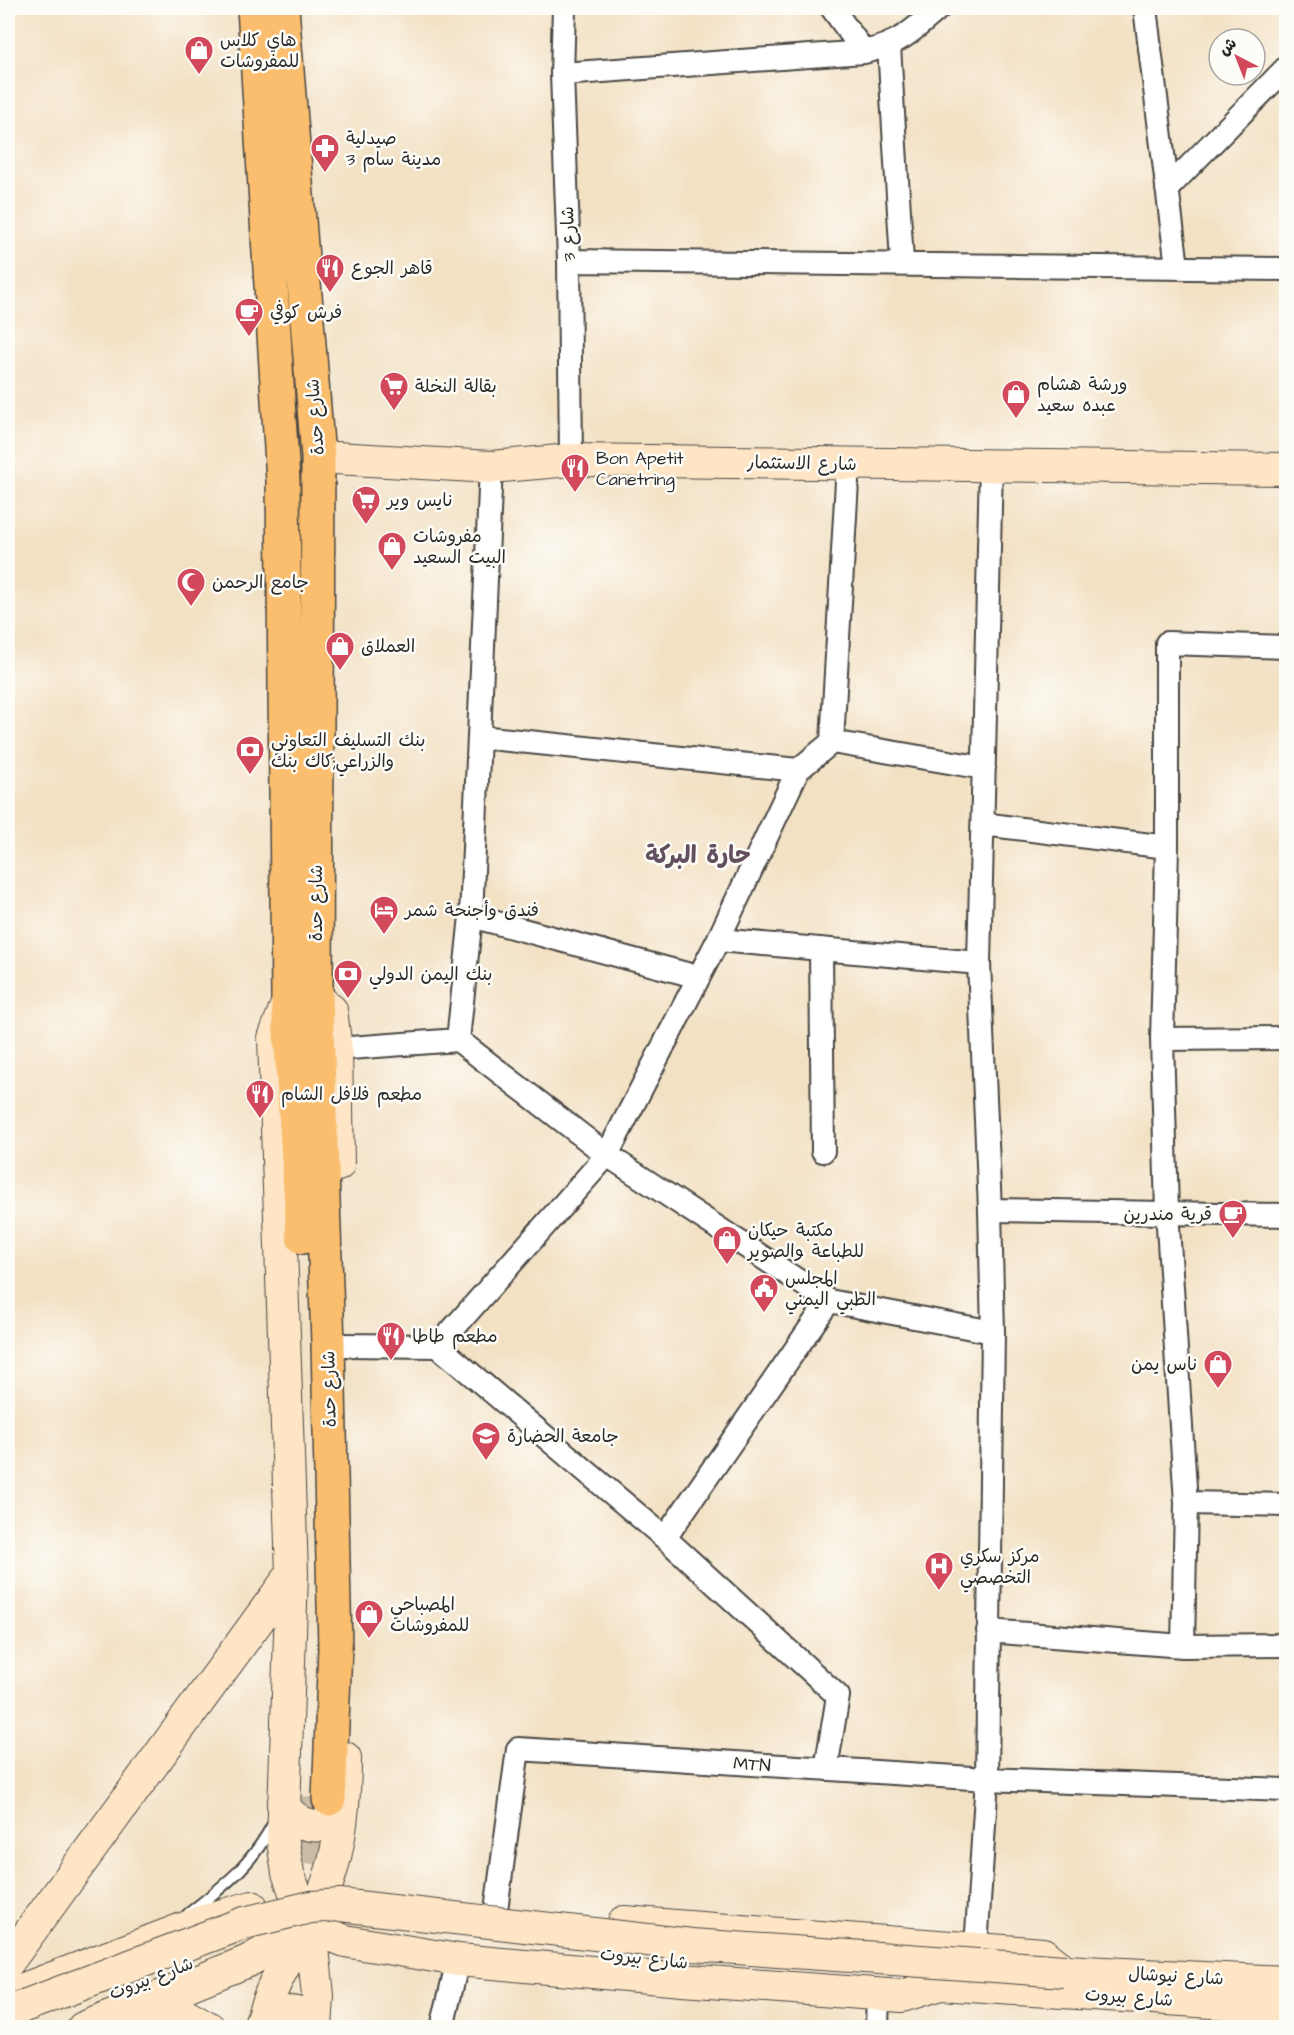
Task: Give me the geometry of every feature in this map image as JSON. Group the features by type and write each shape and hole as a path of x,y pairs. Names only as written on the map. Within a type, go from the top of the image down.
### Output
{"main road":[{"name":"شارع حدة","path":"254,8 284,481 302,998 328,1344 334,1636 329,1804"},
{"name":"شارع حدة","path":"282,8 318,457 302,998"}],"street":[{"name":"شارع 3","path":"564,8 562,74 569,261 571,460"},
{"path":"832,8 864,52"},
{"path":"562,74 864,52 889,46 906,37 939,8"},
{"path":"1145,8 1177,267"},
{"path":"889,46 902,262"},
{"path":"1167,189 1287,68"},
{"path":"569,261 902,262 1287,269"},
{"name":"شارع الاستثمار","path":"318,457 490,467 571,460 1287,470"},
{"path":"438,1346 607,1155 718,940 798,770 832,742 848,464"},
{"path":"976,1948 987,1779 993,1332 979,963 991,465"},
{"path":"458,1040 471,916 490,467"},
{"path":"1183,1646 1186,1503 1167,1211 1162,1039 1167,847 1167,643 1287,647"},
{"path":"480,737 798,770"},
{"path":"832,742 984,768"},
{"path":"983,824 1167,847"},
{"path":"471,916 698,977"},
{"path":"718,940 979,963"},
{"path":"821,949 823,1151"},
{"path":"317,2016 310,1918 296,1895 288,1873 283,1842 292,1574 274,1038 302,998 331,1010 336,1049 345,1791 329,1804"},
{"path":"1162,1039 1287,1038"},
{"path":"336,1049 458,1040 607,1155 829,1301 993,1332"},
{"path":"990,1210 1167,1211 1287,1215"},
{"path":"665,1538 829,1301"},
{"path":"340,1345 438,1346 665,1538 838,1696 826,1769"},
{"path":"1186,1503 1287,1506"},
{"path":"8,1962 292,1574"},
{"path":"988,1631 1183,1646 1287,1645"},
{"name":"MTN","path":"484,1909 518,1749 987,1779 1287,1790"},
{"path":"283,1805 292,1817 305,1825 317,1827 332,1823 329,1804"},
{"path":"329,1804 335,1874 351,1893"},
{"path":"261,2024 275,1981 323,1895 333,1863"},
{"path":"83,2028 248,1961 277,1944 333,1899 351,1893 484,1909 689,1928 1043,1954 1065,1971"},
{"path":"8,1995 209,1919 268,1904 286,1906 310,1918 334,1938 458,1960 902,1996 940,1984"},
{"name":"شارع بيروت","path":"8,2012 243,1923 301,1909 340,1905 692,1945 1065,1971"},
{"path":"442,2028 458,1960 484,1909"},
{"name":"شارع بيروت","path":"20,2028 249,1941 281,1931 342,1924 370,1929 679,1962 940,1984 1287,2007"},
{"path":"317,2016 334,1938"},
{"name":"شارع نيوشال","path":"1065,1971 1287,1982"},
{"path":"877,2028 878,1994"},
{"path":"133,2009 181,2012 209,2028"},
{"path":"261,2024 280,2012 295,2011 308,2016 317,2016"}],"lane":[{"path":"158,1938 230,1881 258,1852 283,1805"}],"tunnel":[{"path":"296,1911 315,1798"},
{"path":"292,2028 307,1932"}],"place":[{"name":"هاي كلاس للمفروشات","path":"199,76"},
{"name":"صيدلية مدينة سام 3","path":"325,174"},
{"name":"قاهر الجوع","path":"330,294"},
{"name":"فرش كوفي","path":"249,338"},
{"name":"بقالة النخلة","path":"394,412"},
{"name":"ورشة هشام عبده سعيد","path":"1016,420"},
{"name":"Bon Apetit Canetring","path":"575,494"},
{"name":"نايس وير","path":"366,526"},
{"name":"مفروشات البيت السعيد","path":"392,572"},
{"name":"جامع الرحمن","path":"191,608"},
{"name":"العملاق","path":"340,672"},
{"name":"بنك التسليف التعاوني والزراعي;كاك بنك","path":"250,776"},
{"name":"فندق وأجنحة شمر","path":"384,936"},
{"name":"بنك اليمن الدولي","path":"348,1000"},
{"name":"مطعم فلافل الشام","path":"260,1120"},
{"name":"قرية مندرين","path":"1233,1240"},
{"name":"مكتبة حيكان للطباعة والصوير","path":"727,1266"},
{"name":"المجلس الطبي اليمني","path":"764,1314"},
{"name":"مطعم طاطا","path":"391,1362"},
{"name":"ناس يمن","path":"1218,1390"},
{"name":"جامعة الحضارة","path":"486,1462"},
{"name":"مركز سكري التخصصي","path":"939,1592"},
{"name":"المصباحي للمفروشات","path":"369,1640"}],"district":[{"name":"حارة البركة","path":"698,855"}]}
